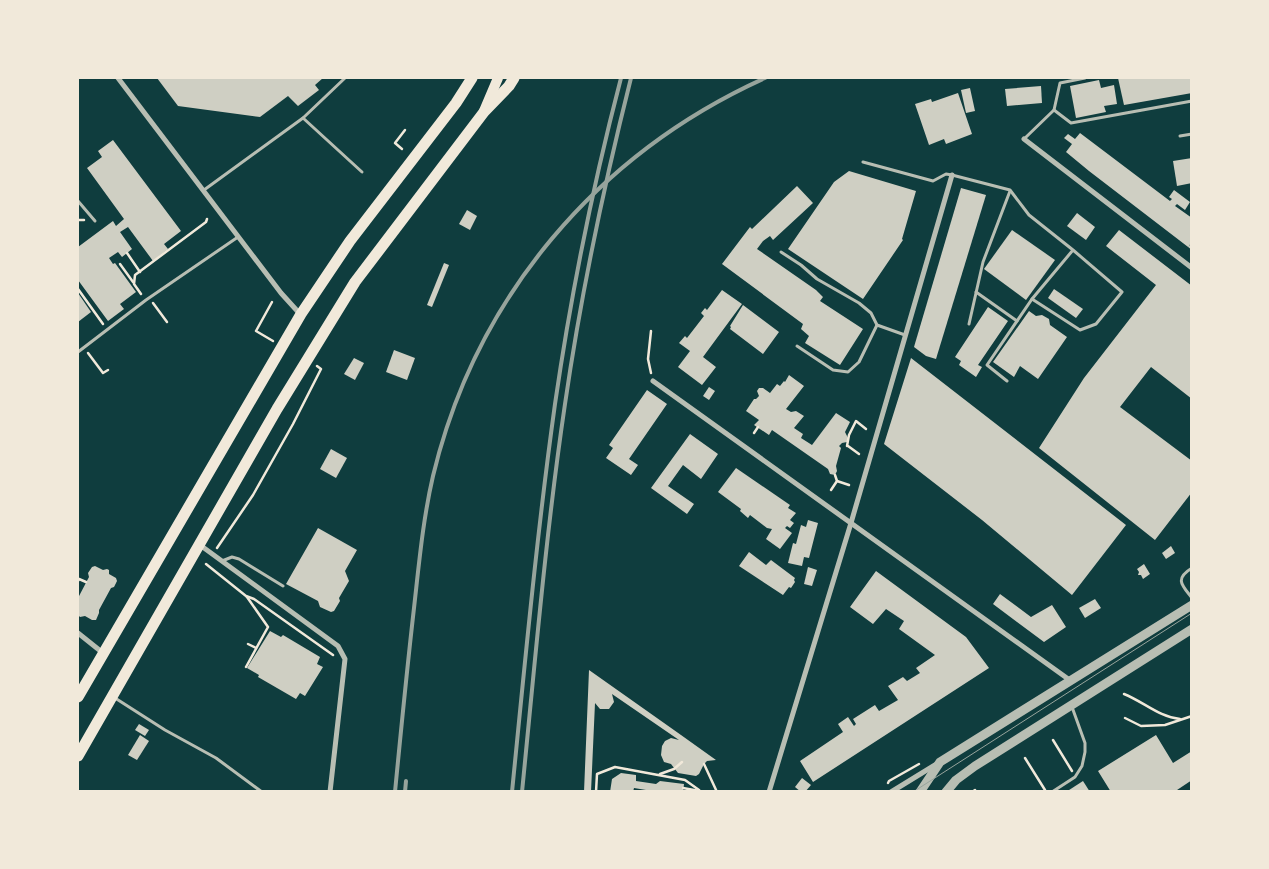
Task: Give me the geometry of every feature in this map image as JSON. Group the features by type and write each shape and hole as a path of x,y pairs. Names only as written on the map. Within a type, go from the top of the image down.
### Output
{"main road":[{"path":"78,697 301,314 338,257 456,103 472,78"},
{"path":"484,112 498,78"},
{"path":"78,756 319,338 355,282 484,112 509,86 514,78"}],"street":[{"path":"118,78 281,293 301,314"},
{"path":"1024,139 1192,268"},
{"path":"769,792 851,523 952,175"},
{"path":"653,382 1071,681"},
{"path":"199,544 338,646 345,659 330,792"},
{"path":"891,792 1192,605"},
{"path":"939,792 1192,629"},
{"path":"78,632 103,653"},
{"path":"920,792 940,762"},
{"path":"946,792 956,780"}],"lane":[{"path":"204,190 303,118 344,78"},
{"path":"1024,139 1054,110 1060,83 1085,78"},
{"path":"1054,110 1071,123 1192,101"},
{"path":"303,118 362,172"},
{"path":"1180,136 1192,134"},
{"path":"863,162 933,180 946,174 1010,190 1029,215 1122,292 1096,324 1080,330 1032,299"},
{"path":"969,324 983,262 1010,190"},
{"path":"78,201 95,221"},
{"path":"78,352 147,298 239,237"},
{"path":"1008,381 987,365 1032,299 1073,250"},
{"path":"781,252 802,265 817,279 859,303 870,314 877,325 906,335"},
{"path":"976,292 1017,321"},
{"path":"798,346 833,370 848,372 859,362 877,325"},
{"path":"221,561 232,557 238,559 283,586"},
{"path":"1192,568 1184,573 1181,580 1182,585 1192,598"},
{"path":"112,696 165,730 216,758 262,792"},
{"path":"1052,792 1075,777 1082,766 1085,742 1072,706"}],"path":[{"path":"402,149 395,143 405,130"},
{"path":"134,284 135,275 206,222 207,219"},
{"path":"127,253 140,272"},
{"path":"120,264 134,284 167,322"},
{"path":"78,288 107,329"},
{"path":"256,331 272,302"},
{"path":"651,331 648,359 653,382"},
{"path":"84,347 103,374 108,370"},
{"path":"212,555 258,487 321,368"},
{"path":"847,446 849,435 856,421 866,428"},
{"path":"754,433 758,427"},
{"path":"847,446 859,454"},
{"path":"835,475 837,481 849,486"},
{"path":"830,490 837,481"},
{"path":"206,564 246,596 268,627 246,667"},
{"path":"78,581 79,578 86,582"},
{"path":"246,596 254,599 344,664"},
{"path":"248,644 256,648"},
{"path":"1124,694 1143,703 1160,715 1182,719"},
{"path":"1124,718 1141,726 1165,725 1192,716"},
{"path":"1053,740 1075,777"},
{"path":"1025,758 1046,792"},
{"path":"659,775 674,769 682,762"},
{"path":"704,764 717,792"},
{"path":"596,792 598,774 615,767 685,780 699,790"},
{"path":"683,788 705,792"},
{"path":"972,792 975,790 976,792"}],"building":[{"path":"157,78 323,78 315,85 319,90 298,106 288,96 260,117 178,106"},
{"path":"1118,78 1192,78 1192,93 1124,105"},
{"path":"1099,80 1101,88 1114,85 1117,104 1104,106 1106,112 1076,118 1070,86"},
{"path":"1041,86 1042,103 1007,106 1005,89"},
{"path":"970,88 975,111 966,113 961,90"},
{"path":"958,93 972,134 946,144 944,139 929,145 915,104 931,99 932,102"},
{"path":"1080,133 1170,201 1172,199 1169,197 1174,190 1190,202 1185,210 1177,204 1175,206 1192,218 1192,242 1188,247 1066,152 1072,144 1064,138 1068,134 1075,139"},
{"path":"113,140 181,231 164,244 168,249 153,261 128,227 120,232 132,249 122,257 118,252 109,258 113,264 115,263 136,292 120,304 124,309 108,321 78,280 78,247 113,221 116,226 124,219 87,168 102,157 98,151"},
{"path":"1192,158 1192,183 1177,186 1173,161"},
{"path":"849,171 916,191 903,240 863,299 788,249 834,182"},
{"path":"797,186 813,203 773,240 770,236 757,249 816,290 823,297 820,301 863,329 840,365 805,343 809,336 801,329 803,324 722,264 750,227 752,229"},
{"path":"961,188 986,195 936,359 926,356 914,347"},
{"path":"467,210 477,216 470,230 459,224"},
{"path":"1077,213 1095,227 1086,240 1067,226"},
{"path":"1012,230 1055,260 1026,300 984,269"},
{"path":"1119,230 1192,286 1192,399 1151,367 1120,407 1192,461 1192,492 1155,540 1039,448 1084,378 1156,285 1106,246"},
{"path":"444,263 449,265 432,307 427,305"},
{"path":"1054,289 1083,309 1076,318 1048,298"},
{"path":"722,290 742,304 703,357 716,367 702,385 678,367 690,351 679,343 685,336 687,338 704,316 701,313 705,308 707,310"},
{"path":"78,293 91,312 78,322"},
{"path":"743,305 779,332 763,354 730,329"},
{"path":"988,307 1008,321 978,365 982,367 976,377 959,365 961,361 955,357"},
{"path":"1029,311 1036,316 1042,315 1049,319 1050,325 1067,337 1038,379 1020,366 1014,377 993,362"},
{"path":"394,350 415,358 407,380 386,372"},
{"path":"354,358 364,363 355,380 344,374"},
{"path":"911,358 1126,525 1072,595 982,520 884,444"},
{"path":"789,375 804,386 786,409 791,412 796,411 804,416 794,428 803,434 801,438 812,445 836,413 850,422 845,432 848,438 847,442 839,446 841,448 835,475 830,474 828,469 772,430 769,435 754,425 759,420 746,411 754,399 759,396 757,391 759,388 763,388 770,393 777,384 780,386 785,382"},
{"path":"709,387 715,391 709,400 703,396"},
{"path":"647,390 667,404 629,459 638,465 631,475 606,458 613,448 609,445"},
{"path":"690,434 718,454 701,479 683,465 668,486 694,504 687,514 651,488"},
{"path":"331,449 347,458 336,478 320,469"},
{"path":"736,468 790,505 788,508 796,513 790,520 794,523 790,528 787,526 785,528 792,533 780,549 766,539 772,529 767,528 750,515 748,518 740,511 741,509 718,492"},
{"path":"808,520 818,523 809,558 804,557 802,566 788,563 793,543 796,544 801,525 806,527"},
{"path":"318,528 357,550 345,571 349,581 339,598 340,601 334,611 331,612 320,607 318,601 286,584"},
{"path":"1171,546 1175,553 1166,559 1162,553"},
{"path":"749,552 766,565 771,560 795,578 791,588 789,587 783,595 739,566"},
{"path":"1144,564 1150,574 1143,579 1141,575 1138,575 1137,569"},
{"path":"95,566 103,570 109,570 109,574 116,578 117,581 99,610 96,620 92,620 78,615 78,598 89,577 88,573"},
{"path":"808,567 817,570 812,586 804,584"},
{"path":"876,571 966,637 989,668 813,782 800,761 843,732 838,724 848,717 854,726 856,724 853,719 875,705 879,711 898,700 888,686 903,677 907,681 920,673 916,668 935,655 899,629 904,621 886,609 873,624 850,607"},
{"path":"1000,594 1031,617 1052,605 1066,627 1044,642 993,604"},
{"path":"1095,599 1101,608 1085,618 1079,608"},
{"path":"270,631 281,637 283,635 320,657 317,664 323,667 305,696 300,693 296,699 258,677 259,675 247,668"},
{"path":"589,670 716,760 707,761 696,776 678,773 671,764 664,762 661,755 662,746 665,741 671,738 679,740 612,694 614,702 609,709 600,709 595,703 591,792 584,792"},
{"path":"139,724 149,730 145,736 135,730"},
{"path":"140,735 149,741 137,760 128,755"},
{"path":"1156,735 1173,763 1192,751 1192,780 1174,792 1111,792 1098,771"},
{"path":"621,773 636,775 636,781 656,784 660,781 684,784 683,792 645,792 646,790 634,788 633,792 610,792 612,779"},
{"path":"802,778 811,785 805,792 801,792 795,787"},
{"path":"1083,781 1090,792 1066,792"}],"tram line":[{"path":"913,792 1192,613"}],"railway":[{"path":"512,792 537,549 561,363 592,199 621,78"},
{"path":"522,792 546,549 565,404 594,240 631,78"},
{"path":"395,792 420,558 433,476 453,411 479,349 513,291 552,238 597,190 648,147 704,110 765,78"},
{"path":"405,792 406,781"}]}
